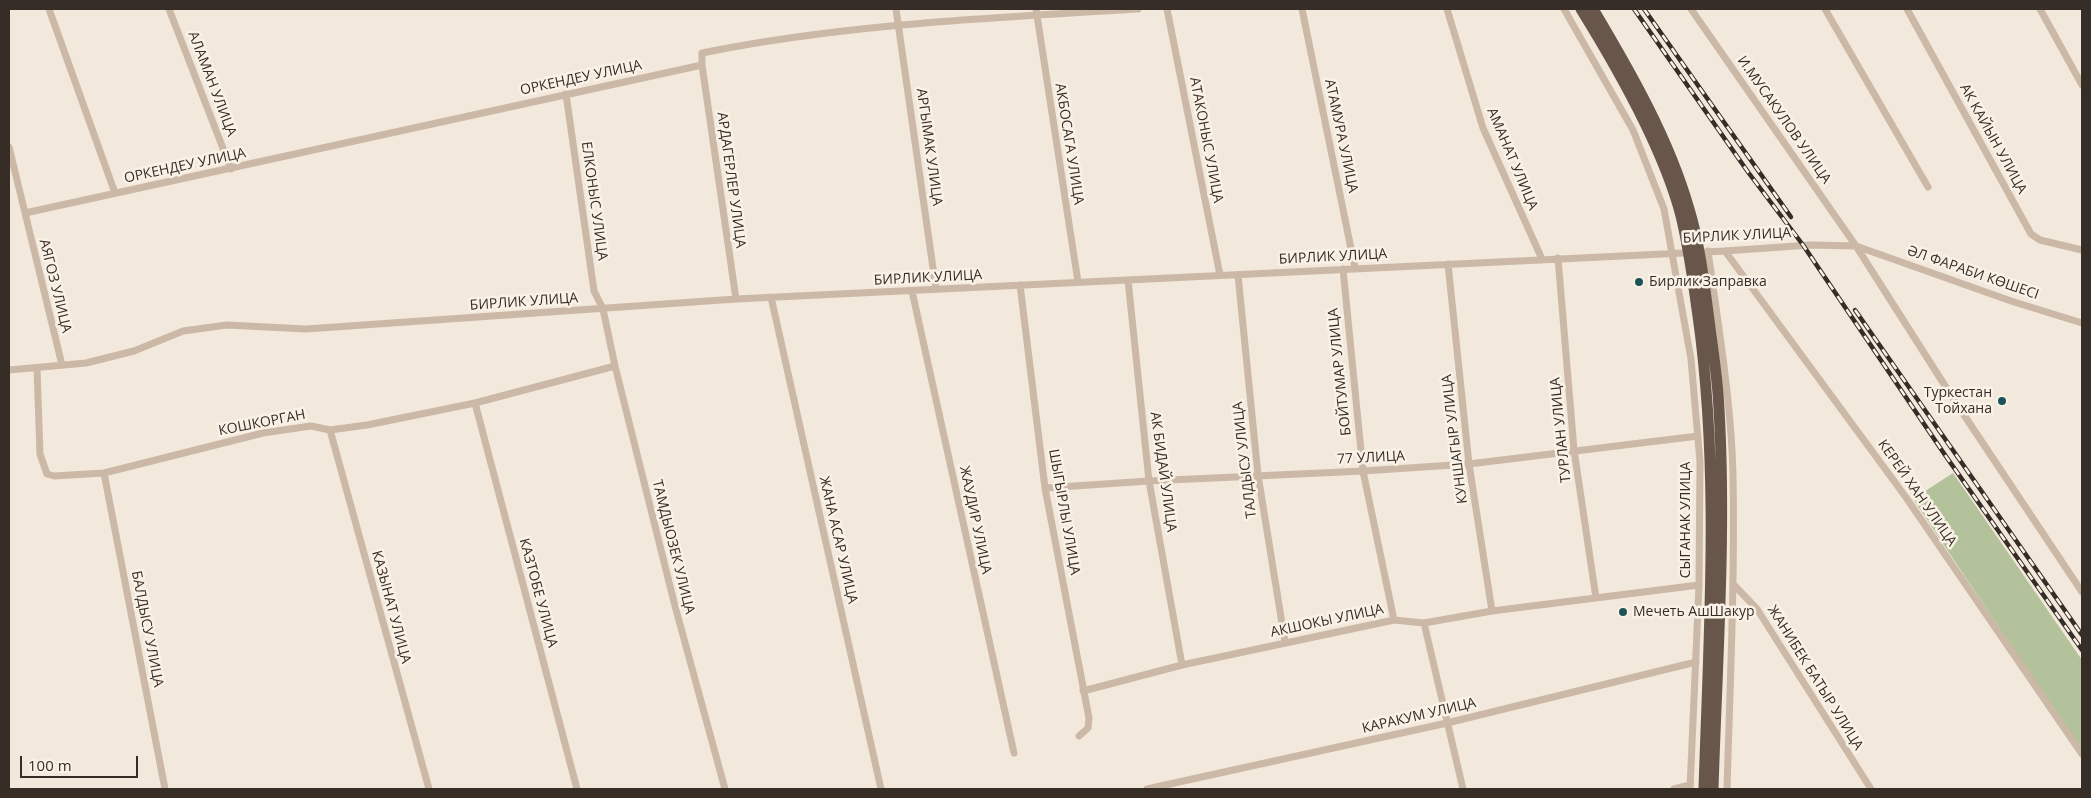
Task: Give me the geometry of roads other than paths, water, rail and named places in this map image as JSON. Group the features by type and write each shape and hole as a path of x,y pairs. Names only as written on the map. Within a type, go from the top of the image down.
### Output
{"highway":[{"path":"1581,9 1636,108 1699,252 1712,472 1712,546 1704,789"},
{"path":"1593,9 1645,104 1665,146 1689,209 1699,252 1718,392 1720,546 1713,789"}],"street":[{"path":"49,9 115,194"},
{"name":"АЛАМАН УЛИЦА","path":"169,9 231,169"},
{"name":"АРГЫМАК УЛИЦА","path":"896,9 936,290"},
{"path":"702,65 702,53 805,36 1036,12 1138,9"},
{"name":"АТАКОНЫС УЛИЦА","path":"1167,9 1220,276"},
{"name":"АТАМУРА УЛИЦА","path":"1302,9 1355,268"},
{"name":"АМАНАТ УЛИЦА","path":"1448,9 1483,128 1542,259"},
{"name":"СЫГАНАК УЛИЦА","path":"1564,9 1633,130 1664,208 1691,360 1700,462 1699,585 1690,787"},
{"name":"И.МУСАКУЛОВ УЛИЦА","path":"1691,9 1856,246 1956,404 2082,592"},
{"path":"1825,9 1928,188"},
{"name":"АК КАЙЫН УЛИЦА","path":"1907,9 2031,234 2040,240 2082,250"},
{"path":"2040,9 2082,85"},
{"name":"АКБОСАГА УЛИЦА","path":"1036,12 1078,282"},
{"name":"ОРКЕНДЕУ УЛИЦА","path":"25,213 702,65"},
{"name":"АРДАГЕРЛЕР УЛИЦА","path":"702,65 736,299"},
{"name":"ЕЛКОНЫС УЛИЦА","path":"566,94 594,291 603,309"},
{"name":"АЯГОЗ УЛИЦА","path":"9,147 62,365"},
{"name":"БИРЛИК УЛИЦА","path":"9,370 86,364 134,351 183,331 201,327 227,325 306,329 771,297 1672,252 1725,251 1810,244 1856,246"},
{"name":"ӘЛ ФАРАБИ КӨШЕСІ","path":"1856,246 2011,301 2082,323"},
{"name":"КЕРЕЙ ХАН УЛИЦА","path":"1725,251 1905,496 2082,754"},
{"path":"1699,252 1728,393 1733,473 1733,584 1727,789"},
{"name":"ТУРЛАН УЛИЦА","path":"1558,258 1574,450 1596,598"},
{"name":"КУНШАГЫР УЛИЦА","path":"1448,264 1469,464 1492,611"},
{"name":"БОЙТУМАР УЛИЦА","path":"1343,269 1363,471 1394,620"},
{"name":"ТАЛДЫСУ УЛИЦА","path":"1238,275 1258,475 1285,642"},
{"name":"АК БИДАЙ УЛИЦА","path":"1128,280 1149,481 1182,665"},
{"name":"ШЫГЫРЛЫ УЛИЦА","path":"1020,286 1045,488 1083,691 1088,705 1089,724 1085,733 1079,736"},
{"name":"ЖАУДИР УЛИЦА","path":"912,291 1014,753"},
{"name":"ЖАНА АСАР УЛИЦА","path":"771,297 881,789"},
{"name":"ТАМДЫОЗЕК УЛИЦА","path":"603,309 615,366 675,606 725,789"},
{"name":"КОШКОРГАН","path":"37,368 40,454 47,474 54,476 104,473 263,433 311,426 330,430 367,425 475,403 615,366"},
{"name":"КАЗТОБЕ УЛИЦА","path":"475,403 577,789"},
{"name":"КАЗЫНАТ УЛИЦА","path":"330,430 429,789"},
{"name":"77 УЛИЦА","path":"1045,488 1469,464 1698,436"},
{"name":"БАЛДЫСУ УЛИЦА","path":"104,473 165,789"},
{"name":"ЖАНИБЕК БАТЫР УЛИЦА","path":"1733,584 1757,609 1871,789"},
{"name":"АКШОКЫ УЛИЦА","path":"1083,691 1182,665 1394,620 1424,623 1492,611 1699,585"},
{"path":"1424,623 1463,789"},
{"name":"КАРАКУМ УЛИЦА","path":"1147,789 1447,724 1696,662"},
{"path":"1674,789 1690,787"}],"railway":[{"path":"1634,9 1748,172 1803,245 1945,455 2082,650"},
{"path":"1644,9 1791,217"},
{"path":"1855,310 2082,635"}],"place":[{"name":"Бирлик Заправка","path":"1639,282"},
{"name":"Туркестан Тойхана","path":"2002,401"},
{"name":"Мечеть АшШакур","path":"1623,612"}]}
